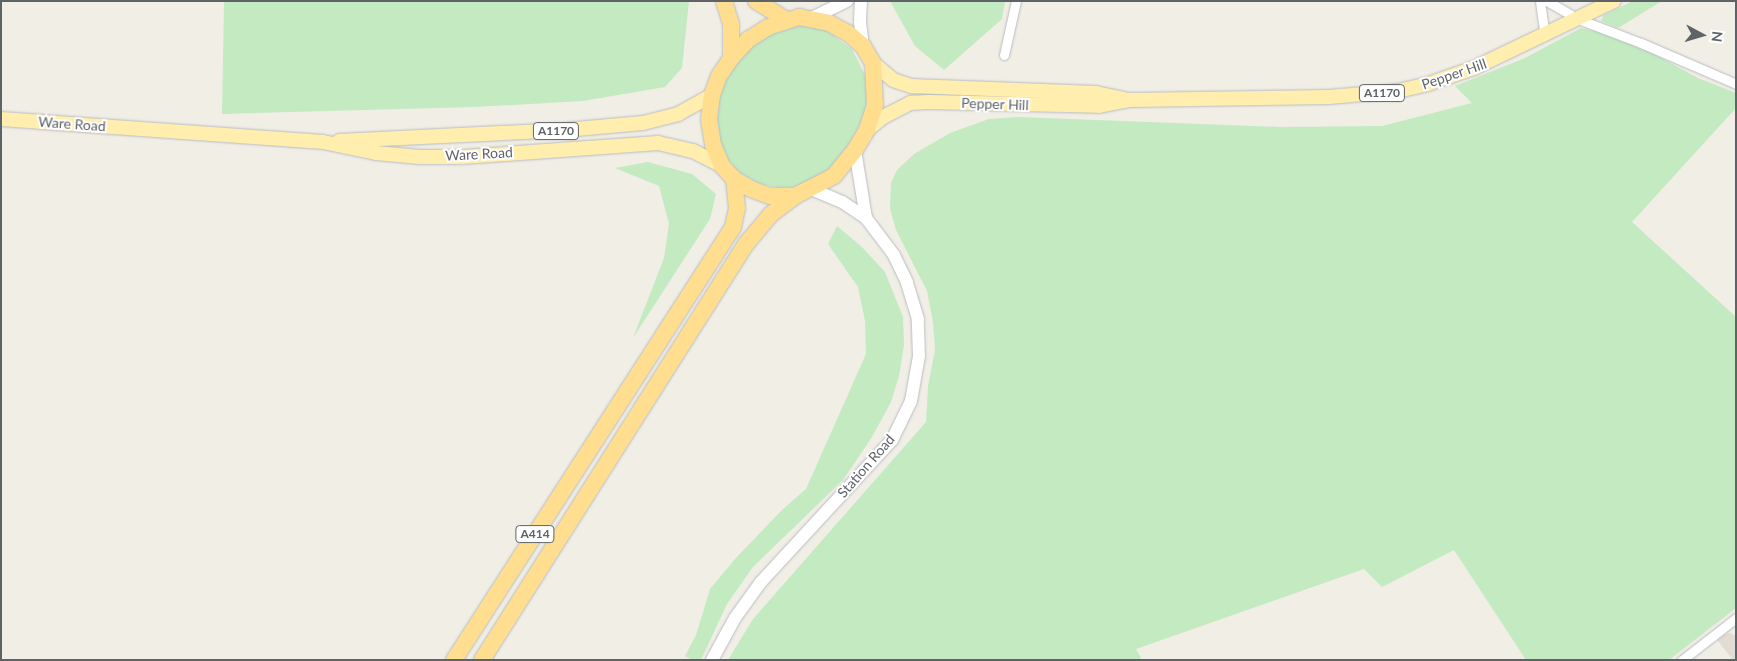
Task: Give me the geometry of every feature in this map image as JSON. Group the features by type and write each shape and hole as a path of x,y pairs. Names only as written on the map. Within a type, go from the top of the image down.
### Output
{"highway":[{"path":"724,1 731,24 731,58"},
{"path":"756,1 787,20"},
{"path":"812,18 829,23 848,32 863,46 873,63 875,105 867,130 855,150 834,176 812,189 794,196 770,196 751,190 734,179 722,166 712,145 709,118 712,95 719,76 731,58 749,39 768,27 787,20 812,18"},
{"name":"A414","path":"454,660 733,227 737,208 734,179"},
{"name":"A414","path":"482,660 746,244 770,216 794,196"}],"main road":[{"path":"812,18 847,1"},
{"path":"861,1 860,22 863,46"},
{"name":"Pepper Hill","path":"867,130 910,103 1099,106 1130,100 1329,97 1398,91 1428,84 1474,68 1545,36 1614,1"},
{"name":"Pepper Hill","path":"873,63 885,76 911,86 1096,93 1130,100"},
{"name":"Ware Road","path":"1,119 323,142 565,130 642,122 678,114 712,95"},
{"name":"Ware Road","path":"323,142 376,154 463,157 658,143 693,151 722,166"},
{"name":"Station Road","path":"855,150 866,218"},
{"name":"Station Road","path":"712,660 735,618 761,582 892,440 911,401 919,356 918,319 903,273 894,255 866,218 842,202 812,189"}],"street":[{"path":"1004,55 1016,1"},
{"path":"1540,1 1545,36"},
{"path":"1546,1 1578,19 1641,43 1736,84"},
{"path":"1682,660 1736,618"}],"shaded area":[{"path":"1731,633 1733,635 1736,634 1736,660 1733,660 1717,640 1725,634"}],"green space":[{"path":"224,1 689,1 682,68 665,87 583,101 475,107 222,114"},
{"path":"890,1 1005,1 1002,19 944,70 915,46"},
{"path":"1633,1 1662,1 1618,28 1601,21 1604,15"},
{"path":"792,25 803,25 826,30 852,49 866,77 867,108 852,141 829,171 801,186 779,188 758,183 739,172 724,155 716,135 719,90 731,68 760,37"},
{"path":"1581,28 1611,35 1643,48 1698,78 1736,93 1736,108 1632,222 1736,317 1736,608 1669,660 1526,660 1454,550 1382,587 1364,569 1136,649 1142,660 728,660 753,619 926,422 928,386 935,350 933,322 927,291 896,230 890,209 891,183 897,170 914,154 950,133 989,119 1019,117 1280,127 1382,126 1472,103 1455,86 1525,58"},
{"path":"648,162 692,174 716,194 710,219 633,338 664,258 669,224 659,186 615,168"},
{"path":"837,226 862,247 885,272 903,317 904,345 899,376 891,402 872,437 843,480 753,567 727,604 701,660 692,660 685,656 696,635 710,589 735,559 782,510 806,489 866,354 865,321 858,287 828,244"}]}
